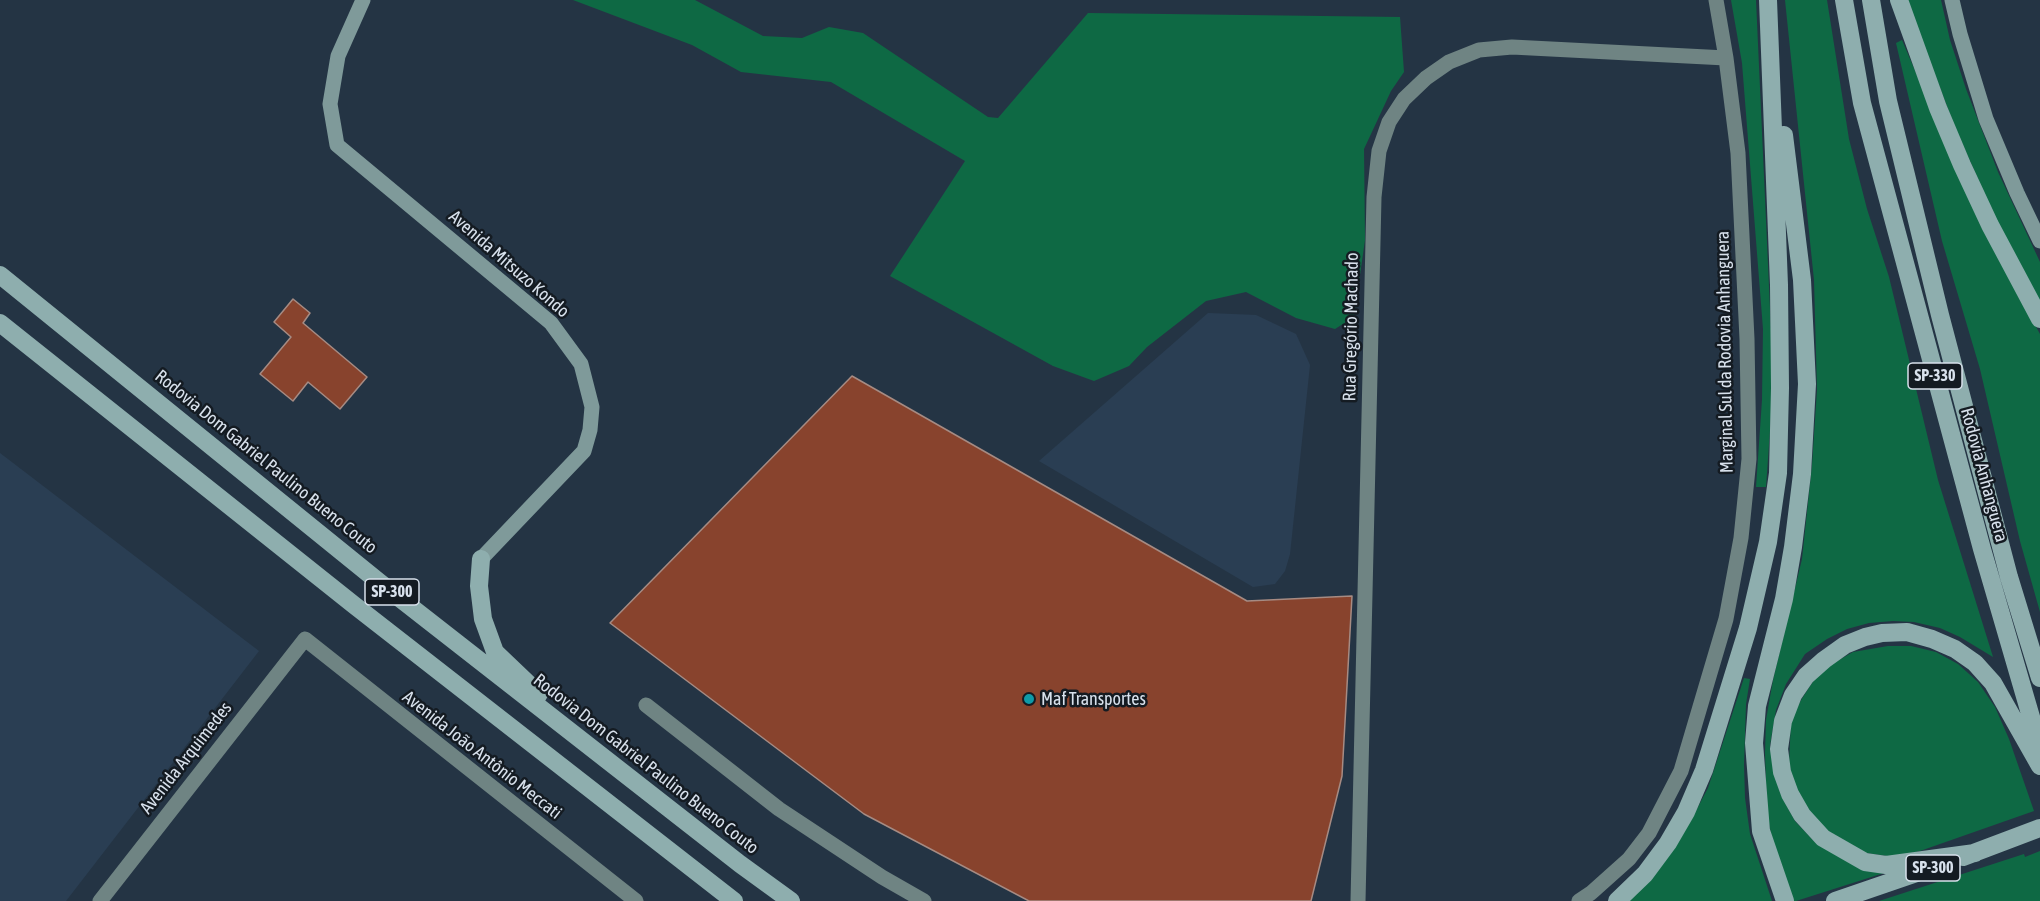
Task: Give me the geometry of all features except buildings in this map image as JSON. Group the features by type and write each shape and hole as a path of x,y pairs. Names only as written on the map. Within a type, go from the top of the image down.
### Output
{"highway":[{"name":"Rodovia Anhanguera","path":"1844,0 1863,103 1982,549 2040,748"},
{"name":"Rodovia Anhanguera","path":"1871,0 1888,101 1940,315 2009,577 2040,678"},
{"path":"1899,0 1938,108 1962,165 2040,319"},
{"path":"1617,901 1645,874 1668,843 1686,812 1704,770 1748,628 1768,542 1778,473 1780,388 1779,285 1768,7"},
{"path":"1768,7 1802,280 1807,384 1802,474 1793,547 1784,599 1757,706 1754,743 1761,831 1785,901"},
{"name":"Rodovia Dom Gabriel Paulino Bueno Couto","path":"0,273 380,582 740,864 791,901"},
{"name":"SP-300","path":"0,323 354,605 734,901"},
{"path":"481,559 479,586 483,620 495,652 614,766"},
{"path":"1974,853 1886,866 1865,862 1823,838 1802,815 1790,794 1782,772 1779,749 1783,721 1793,695 1806,676 1845,645 1865,637 1882,633 1907,632 1932,639 1955,649 1975,663 1993,683 2040,766"},
{"name":"SP-300","path":"1835,901 2040,828"},
{"path":"1994,846 2040,837"}],"main road":[{"name":"Avenida Mitsuzo Kondo","path":"363,0 338,56 330,104 338,145 551,323 581,364 592,407 591,430 584,451 481,559"},
{"name":"Marginal Sul da Rodovia Anhanguera","path":"1579,901 1592,893 1629,859 1649,833 1681,771 1726,619 1741,538 1749,459 1747,339 1738,153 1716,0"},
{"path":"1952,0 1986,119 2040,241"},
{"name":"Rua Gregório Machado","path":"1358,901 1374,197 1378,151 1389,122 1404,99 1426,78 1449,62 1479,50 1512,47 1726,58"},
{"name":"Avenida Arquimedes","path":"100,901 305,639"},
{"name":"Avenida João Antônio Meccati","path":"305,639 636,901"},
{"path":"646,705 779,809 882,877 924,901"}],"shaded area":[{"path":"1208,313 1256,315 1296,334 1310,365 1290,554 1285,571 1275,584 1253,587 1039,461"},
{"path":"0,453 259,651 66,901 0,901"}],"green space":[{"path":"573,0 695,0 763,36 802,38 829,27 863,33 988,117 998,118 1088,13 1400,17 1404,72 1391,91 1364,149 1365,240 1354,317 1335,329 1296,318 1246,292 1206,301 1147,347 1129,366 1094,381 1053,366 890,276 965,161 831,82 741,72 692,45"},
{"path":"1731,0 1756,0 1771,331 1772,402 1766,487 1756,487 1762,400 1763,329 1742,63"},
{"path":"1785,0 1827,0 1849,139 1867,209 1889,277 1938,480 1993,657 1940,628 1914,622 1893,621 1869,623 1847,629 1805,654 1786,684 1776,710 1770,745 1774,774 1782,797 1795,821 1813,840 1884,873 1796,901 1792,901 1773,845 1767,813 1765,753 1766,720 1773,680 1802,559 1817,390 1814,280"},
{"path":"1907,0 1941,0 1950,40 1966,89 1998,172 2040,262 2040,304 2002,233 1954,125"},
{"path":"1902,40 1981,226 2040,334 2040,612 2020,541 1980,369 1942,241 1896,43"},
{"path":"1888,646 1911,646 1936,652 1958,664 1978,682 1995,707 2009,739 2034,811 1920,851 1894,857 1866,853 1824,829 1795,791 1789,765 1791,720 1814,680 1832,664 1853,652"},
{"path":"1744,678 1750,679 1746,704 1745,798 1750,834 1772,901 1627,901 1690,822 1708,788"},
{"path":"2040,851 2040,901 1879,901 2024,854 2025,857"}],"place":[{"name":"Maf Transportes","path":"1029,699"}]}
